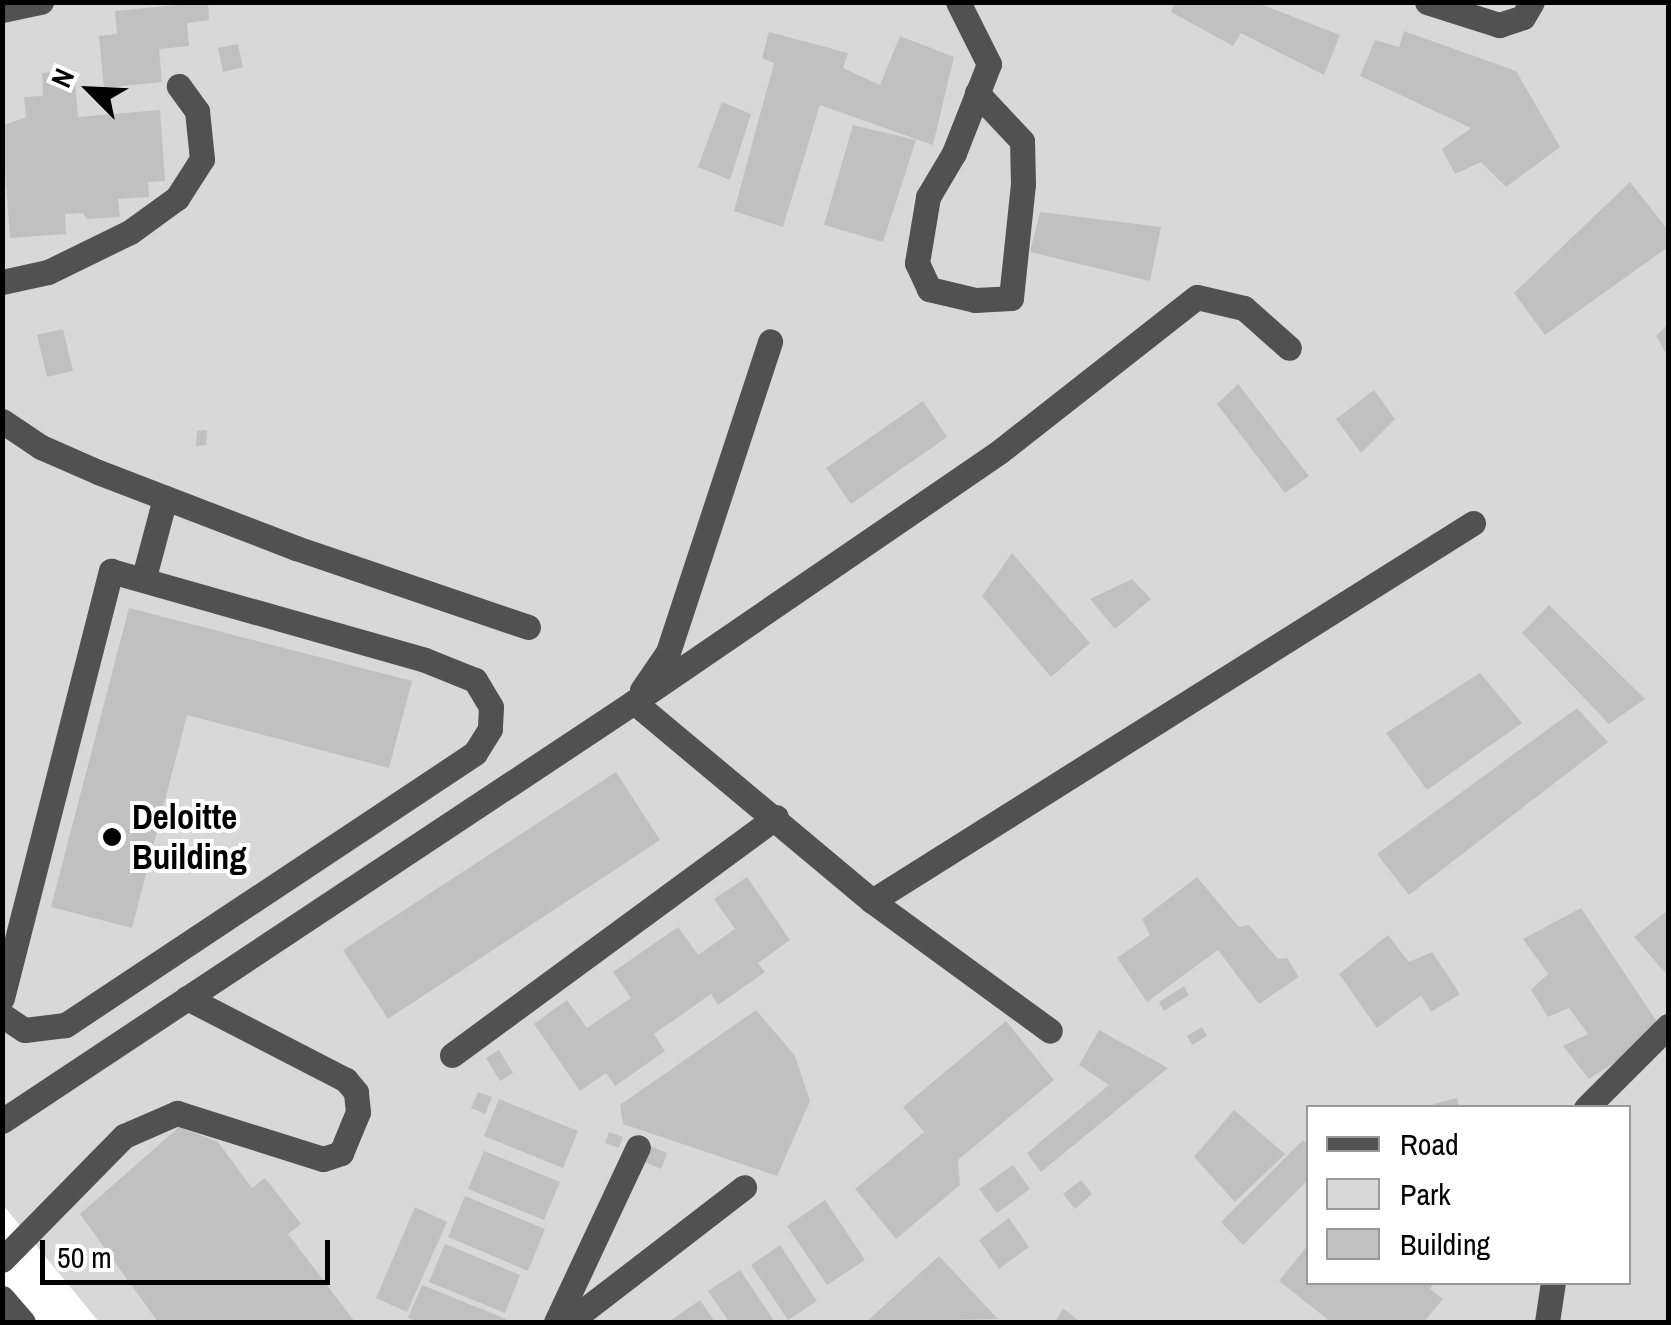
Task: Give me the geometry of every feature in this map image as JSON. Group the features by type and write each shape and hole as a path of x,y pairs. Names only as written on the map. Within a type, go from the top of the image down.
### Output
{"street":[{"path":"2,10 41,2"},
{"path":"958,2 989,64 977,93 954,153 928,197 917,263 930,290 975,300 1011,298 1022,184 1022,141 977,93"},
{"path":"1428,2 1500,25 1523,17 1532,2"},
{"path":"2,282 48,272 130,232 177,198 202,159 197,111 178,86"},
{"path":"2,1121 634,702 999,452 1197,297 1219,298 1244,308 1289,348"},
{"path":"634,702 668,652 770,342"},
{"path":"2,420 41,448 164,498 528,627"},
{"path":"144,577 164,498"},
{"path":"872,901 1473,523"},
{"path":"2,998 111,571 144,577 424,660 475,680 491,707 490,729 475,754 65,1025 24,1030 2,1015"},
{"path":"634,702 872,901 1050,1031"},
{"path":"452,1055 776,817"},
{"path":"2,1260 124,1136 177,1114 323,1158 342,1153 358,1112 356,1092 346,1080 188,998"},
{"path":"1589,1105 1668,1026"},
{"path":"556,1322 638,1147"},
{"path":"569,1322 744,1187"},
{"path":"1547,1322 1553,1285"},
{"path":"2,1298 22,1322"}],"green space":[{"path":"2,3 1668,3 1668,1322 99,1322 3,1205"}],"building":[{"path":"208,2 209,20 187,23 189,46 159,49 162,82 104,88 99,36 117,34 115,11"},
{"path":"1175,2 1255,2 1340,35 1324,75 1241,33 1233,46 1171,12"},
{"path":"1404,31 1516,71 1560,147 1506,187 1481,162 1455,174 1442,149 1471,128 1360,76 1375,40 1399,47"},
{"path":"769,32 848,53 843,68 880,85 900,36 954,57 933,145 820,105 783,227 734,211 774,63 762,58"},
{"path":"238,44 243,67 223,72 218,48"},
{"path":"74,70 78,117 160,110 165,181 148,182 149,197 118,199 120,217 87,219 83,213 65,214 66,234 10,238 2,126 26,117 24,97 43,96 42,73"},
{"path":"722,102 751,114 730,180 698,167"},
{"path":"853,125 916,140 883,242 824,225"},
{"path":"1630,182 1668,230 1668,247 1545,335 1514,293"},
{"path":"1040,212 1161,227 1150,281 1030,252"},
{"path":"1668,324 1668,357 1656,336"},
{"path":"63,329 73,371 47,377 37,335"},
{"path":"1238,384 1309,476 1285,493 1217,404"},
{"path":"1374,390 1395,419 1361,453 1336,419"},
{"path":"923,401 947,437 851,504 826,468"},
{"path":"207,430 206,445 196,446 197,431"},
{"path":"1012,553 1090,643 1051,677 982,596"},
{"path":"1132,579 1151,599 1115,629 1090,599"},
{"path":"1549,605 1645,699 1609,724 1522,633"},
{"name":"Deloitte Building","path":"129,608 412,681 389,768 187,715 132,928 51,907"},
{"path":"1480,673 1522,723 1427,790 1386,733"},
{"path":"1577,708 1608,742 1409,895 1377,854"},
{"path":"616,772 660,840 388,1019 343,950"},
{"path":"747,877 790,940 758,963 765,972 718,1005 711,994 654,1034 665,1051 615,1086 606,1073 580,1091 534,1024 567,1000 587,1028 631,998 613,972 678,927 698,955 735,929 714,899"},
{"path":"1197,877 1239,927 1249,925 1278,959 1287,958 1299,977 1259,1004 1218,950 1147,1002 1117,958 1150,935 1142,919"},
{"path":"1581,908 1663,1031 1589,1079 1563,1046 1588,1034 1569,1008 1548,1017 1531,990 1548,974 1523,939"},
{"path":"1668,910 1668,976 1634,937"},
{"path":"1388,935 1409,962 1432,952 1460,994 1431,1012 1421,995 1377,1028 1339,974"},
{"path":"1184,986 1189,995 1164,1011 1159,1002"},
{"path":"756,1010 795,1056 810,1101 777,1176 623,1124 620,1105"},
{"path":"1006,1021 1054,1080 958,1160 960,1185 896,1239 855,1189 924,1132 903,1107"},
{"path":"1202,1027 1207,1036 1192,1045 1187,1036"},
{"path":"1099,1030 1168,1068 1041,1172 1027,1153 1109,1085 1079,1065"},
{"path":"499,1050 513,1073 500,1081 486,1058"},
{"path":"478,1092 492,1097 485,1114 471,1108"},
{"path":"1457,1098 1458,1105 1433,1105"},
{"path":"499,1099 578,1131 563,1168 484,1136"},
{"path":"1234,1110 1285,1154 1235,1202 1194,1157"},
{"path":"179,1127 218,1142 252,1188 265,1178 301,1224 288,1234 355,1322 158,1322 80,1214"},
{"path":"609,1132 623,1137 619,1148 605,1143"},
{"path":"1303,1140 1306,1182 1243,1245 1221,1222"},
{"path":"646,1144 667,1153 661,1169 640,1160"},
{"path":"484,1151 560,1182 544,1220 468,1189"},
{"path":"1013,1165 1030,1189 997,1213 979,1189"},
{"path":"1081,1180 1092,1194 1075,1209 1063,1194"},
{"path":"465,1196 545,1229 528,1271 448,1237"},
{"path":"825,1200 865,1260 827,1285 787,1226"},
{"path":"415,1207 447,1222 407,1312 376,1298"},
{"path":"1009,1218 1029,1247 999,1269 979,1240"},
{"path":"445,1244 520,1275 505,1313 429,1282"},
{"path":"780,1245 817,1301 788,1320 751,1265"},
{"path":"1306,1247 1306,1285 1433,1285 1430,1289 1443,1299 1424,1322 1331,1322 1279,1281"},
{"path":"939,1256 998,1319 866,1322"},
{"path":"740,1270 775,1322 729,1322 708,1291"},
{"path":"422,1285 506,1319 505,1322 418,1322 408,1318"},
{"path":"700,1300 715,1322 668,1322"},
{"path":"1063,1308 1080,1322 1055,1322"}],"place":[{"name":"Deloitte Building","path":"112,837"}]}
